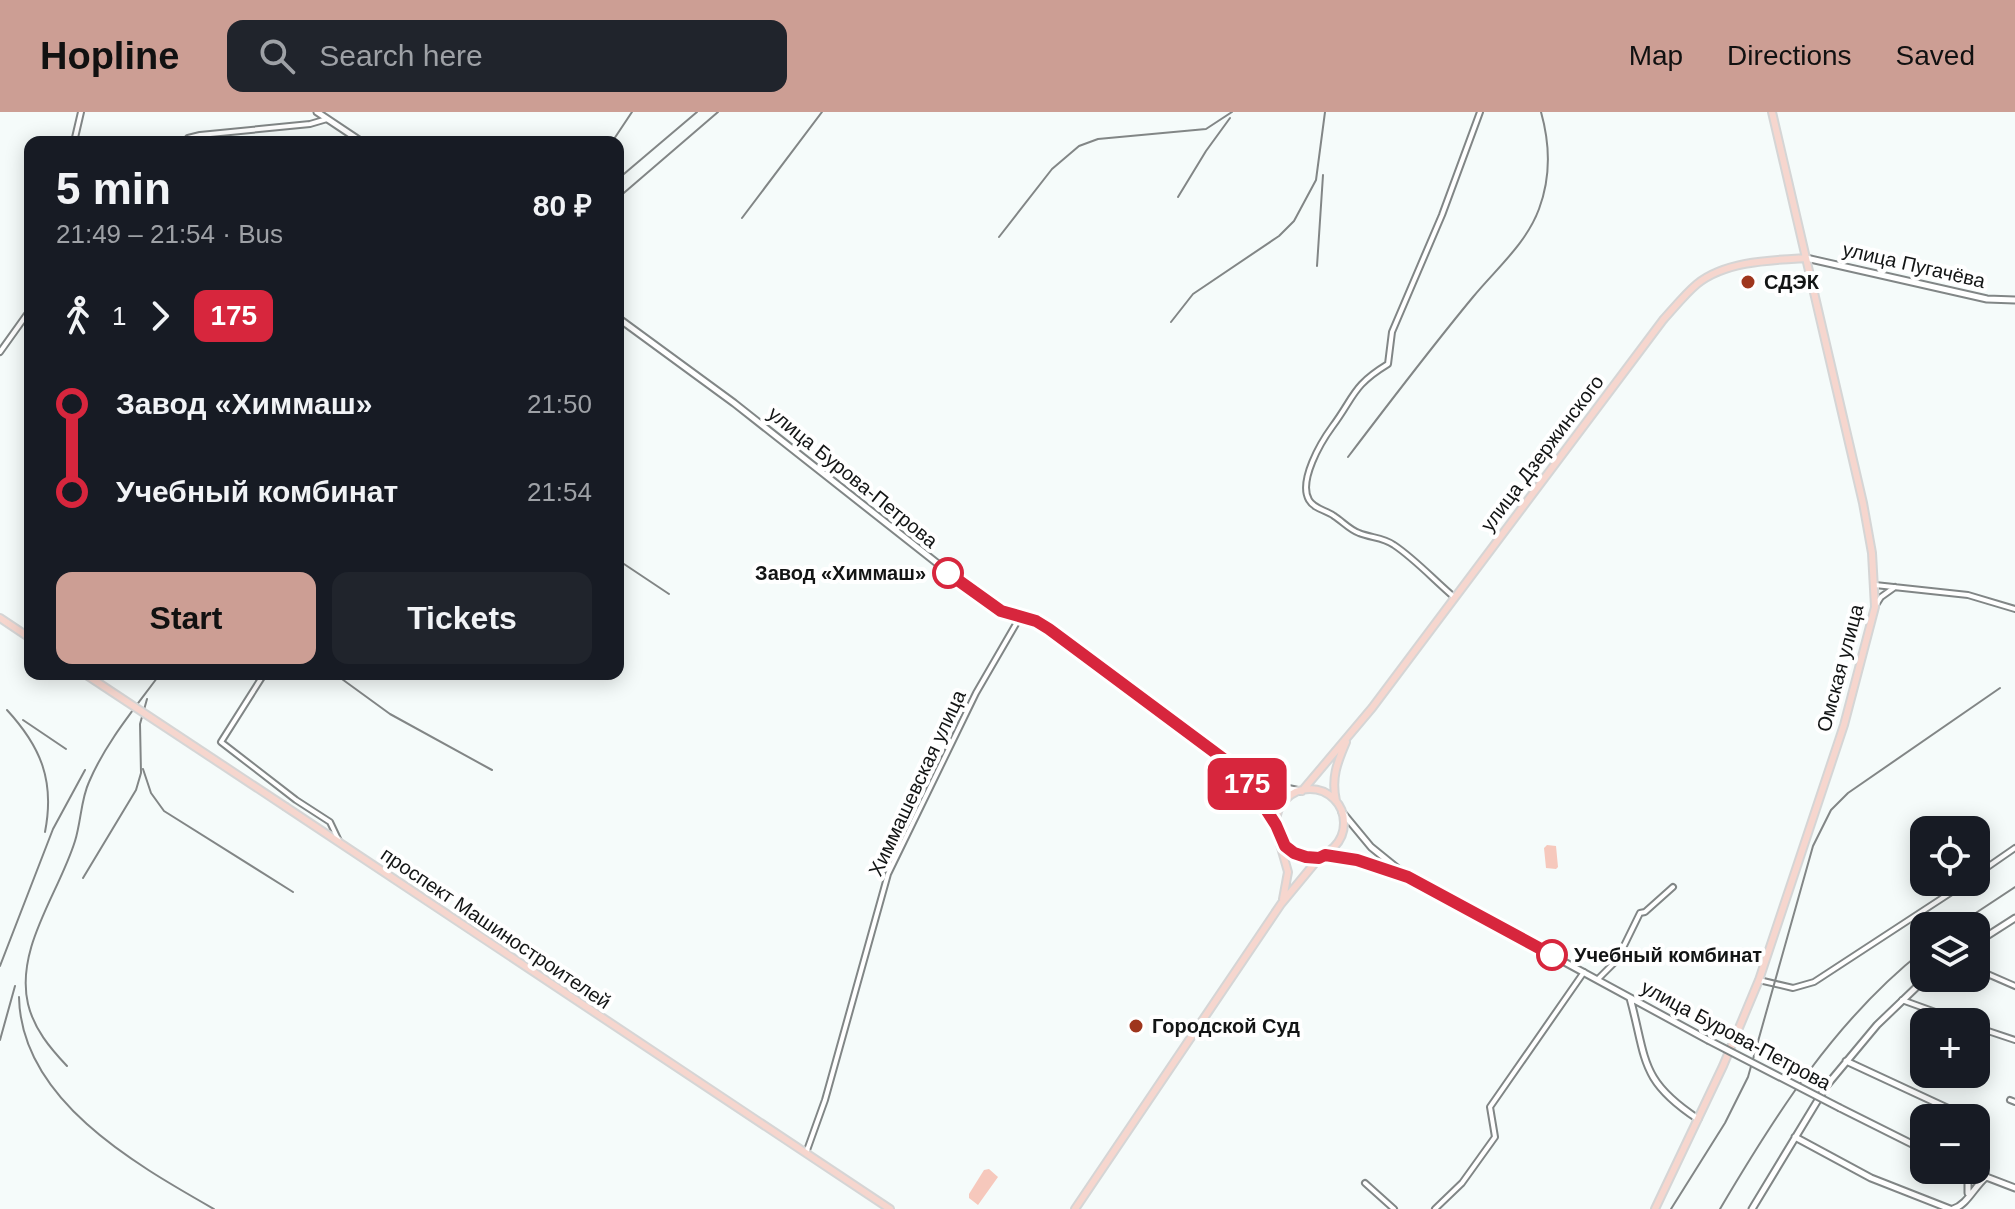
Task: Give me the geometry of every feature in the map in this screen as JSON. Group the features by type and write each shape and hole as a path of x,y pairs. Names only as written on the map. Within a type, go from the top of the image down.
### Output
{"main road":[{"path":"317,112 353,136"},
{"name":"Омская улица","path":"1655,1209 1759,980 1843,726 1875,607 1875,585 1863,503 1772,112"},
{"name":"улица Дзержинского","path":"1301,791 1349,735 1663,320 1698,283 1734,267 1806,258"},
{"name":"улица Пугачёва","path":"1806,258 1987,299 2015,300"},
{"name":"улица Бурова-Петрова","path":"624,323 734,403 971,591 1001,611 1036,621 1049,629 1229,763 1268,784 1301,791"},
{"path":"0,618 24,634"},
{"name":"проспект Машиностроителей","path":"94,680 890,1209"},
{"name":"улица Дзержинского","path":"1336,801 1333,788 1335,768 1349,735"},
{"name":"улица Бурова-Петрова","path":"1229,763 1258,797 1276,825"},
{"path":"1075,1209 1281,904 1341,838 1344,823 1342,812 1336,801 1316,790 1301,791 1283,802 1278,812 1276,825 1288,872 1281,904"},
{"name":"улица Бурова-Петрова","path":"1342,812 1371,847 1408,877"},
{"path":"1279,836 1294,853 1322,856"},
{"name":"улица Бурова-Петрова","path":"1322,856 1357,860 1408,877 1708,1040 1910,1143"},
{"path":"1990,934 2015,918"},
{"path":"1752,1209 1827,1085 1911,992"},
{"path":"1630,997 1653,1079 1666,1095 1698,1119"},
{"path":"1636,1020 1646,1005"},
{"path":"1846,1061 1939,1104"},
{"path":"1795,1137 1871,1178 1955,1208 1979,1184"},
{"path":"1990,1178 2015,1188"},
{"path":"1968,1184 1968,1194"}],"street":[{"path":"75,136 81,112"},
{"path":"1454,597 1394,545 1378,537 1360,534 1318,508 1309,501 1305,488 1322,439 1355,390 1367,377 1388,364 1392,332 1442,215 1480,112"},
{"path":"196,136 330,121"},
{"path":"0,352 24,318"},
{"path":"1875,585 1968,595 2015,609"},
{"path":"1875,607 1881,597 1895,587"},
{"name":"Химмашевская улица","path":"806,1153 825,1100 888,874 976,693 1020,617"},
{"path":"260,680 221,742 330,822 339,841"},
{"path":"1990,865 2015,848"},
{"path":"1598,979 1617,960 1640,913 1673,887"},
{"path":"1759,980 1793,988 1814,982 1946,896"},
{"path":"1435,1209 1462,1183 1495,1137 1490,1107 1584,972"},
{"path":"1990,975 2015,986"},
{"path":"1902,1000 1924,1008"},
{"path":"1990,1032 2015,1040"},
{"path":"1365,1183 1394,1209"}],"shaded area":[{"path":"1547,845 1556,846 1556,869 1546,868 1544,848"},
{"path":"989,1169 998,1177 978,1205 969,1198 969,1194 984,1170"}],"railway":[{"path":"616,136 632,112"},
{"path":"624,174 697,112"},
{"path":"624,193 718,112"},
{"path":"742,218 822,112"},
{"path":"999,237 1052,169 1079,146 1098,139 1206,129 1232,112"},
{"path":"1171,322 1193,294 1279,236 1294,221 1316,180 1325,112"},
{"path":"1348,457 1457,317 1518,245 1533,222 1543,197 1547,173 1546,136 1541,112"},
{"path":"1178,197 1230,118"},
{"path":"1317,266 1323,175"},
{"path":"624,564 669,594"},
{"path":"67,1066 43,1038 34,1022 28,1004 28,962 41,921 75,841 89,782 112,739 156,680"},
{"path":"343,680 390,714 492,770"},
{"path":"1671,1209 1725,1123 1748,1077 1813,846 1831,810 1848,793 2000,688"},
{"path":"83,878 136,790 141,773 140,724 147,699"},
{"path":"7,710 29,738 42,766 48,797 45,832"},
{"path":"23,720 66,749"},
{"path":"143,769 151,793 164,811 293,892"},
{"path":"0,966 53,829 85,770"},
{"path":"1977,912 2015,887"},
{"path":"1720,1209 1763,1138 1810,1070 1863,1006 1910,962"},
{"path":"0,1040 15,986"},
{"path":"19,997 25,1034 39,1067 61,1097 88,1125 118,1149 214,1209"}],"bus line":[{"name":"175","path":"948,573 1001,611 1036,621 1049,629 1229,763 1258,797 1285,846 1294,853 1306,857 1325,855 1357,860 1408,877 1552,955"}],"place":[{"name":"СДЭК","path":"1748,282"},
{"name":"Завод «Химмаш»","path":"948,573"},
{"name":"Учебный комбинат","path":"1552,955"},
{"name":"Городской Суд","path":"1136,1026"}]}
